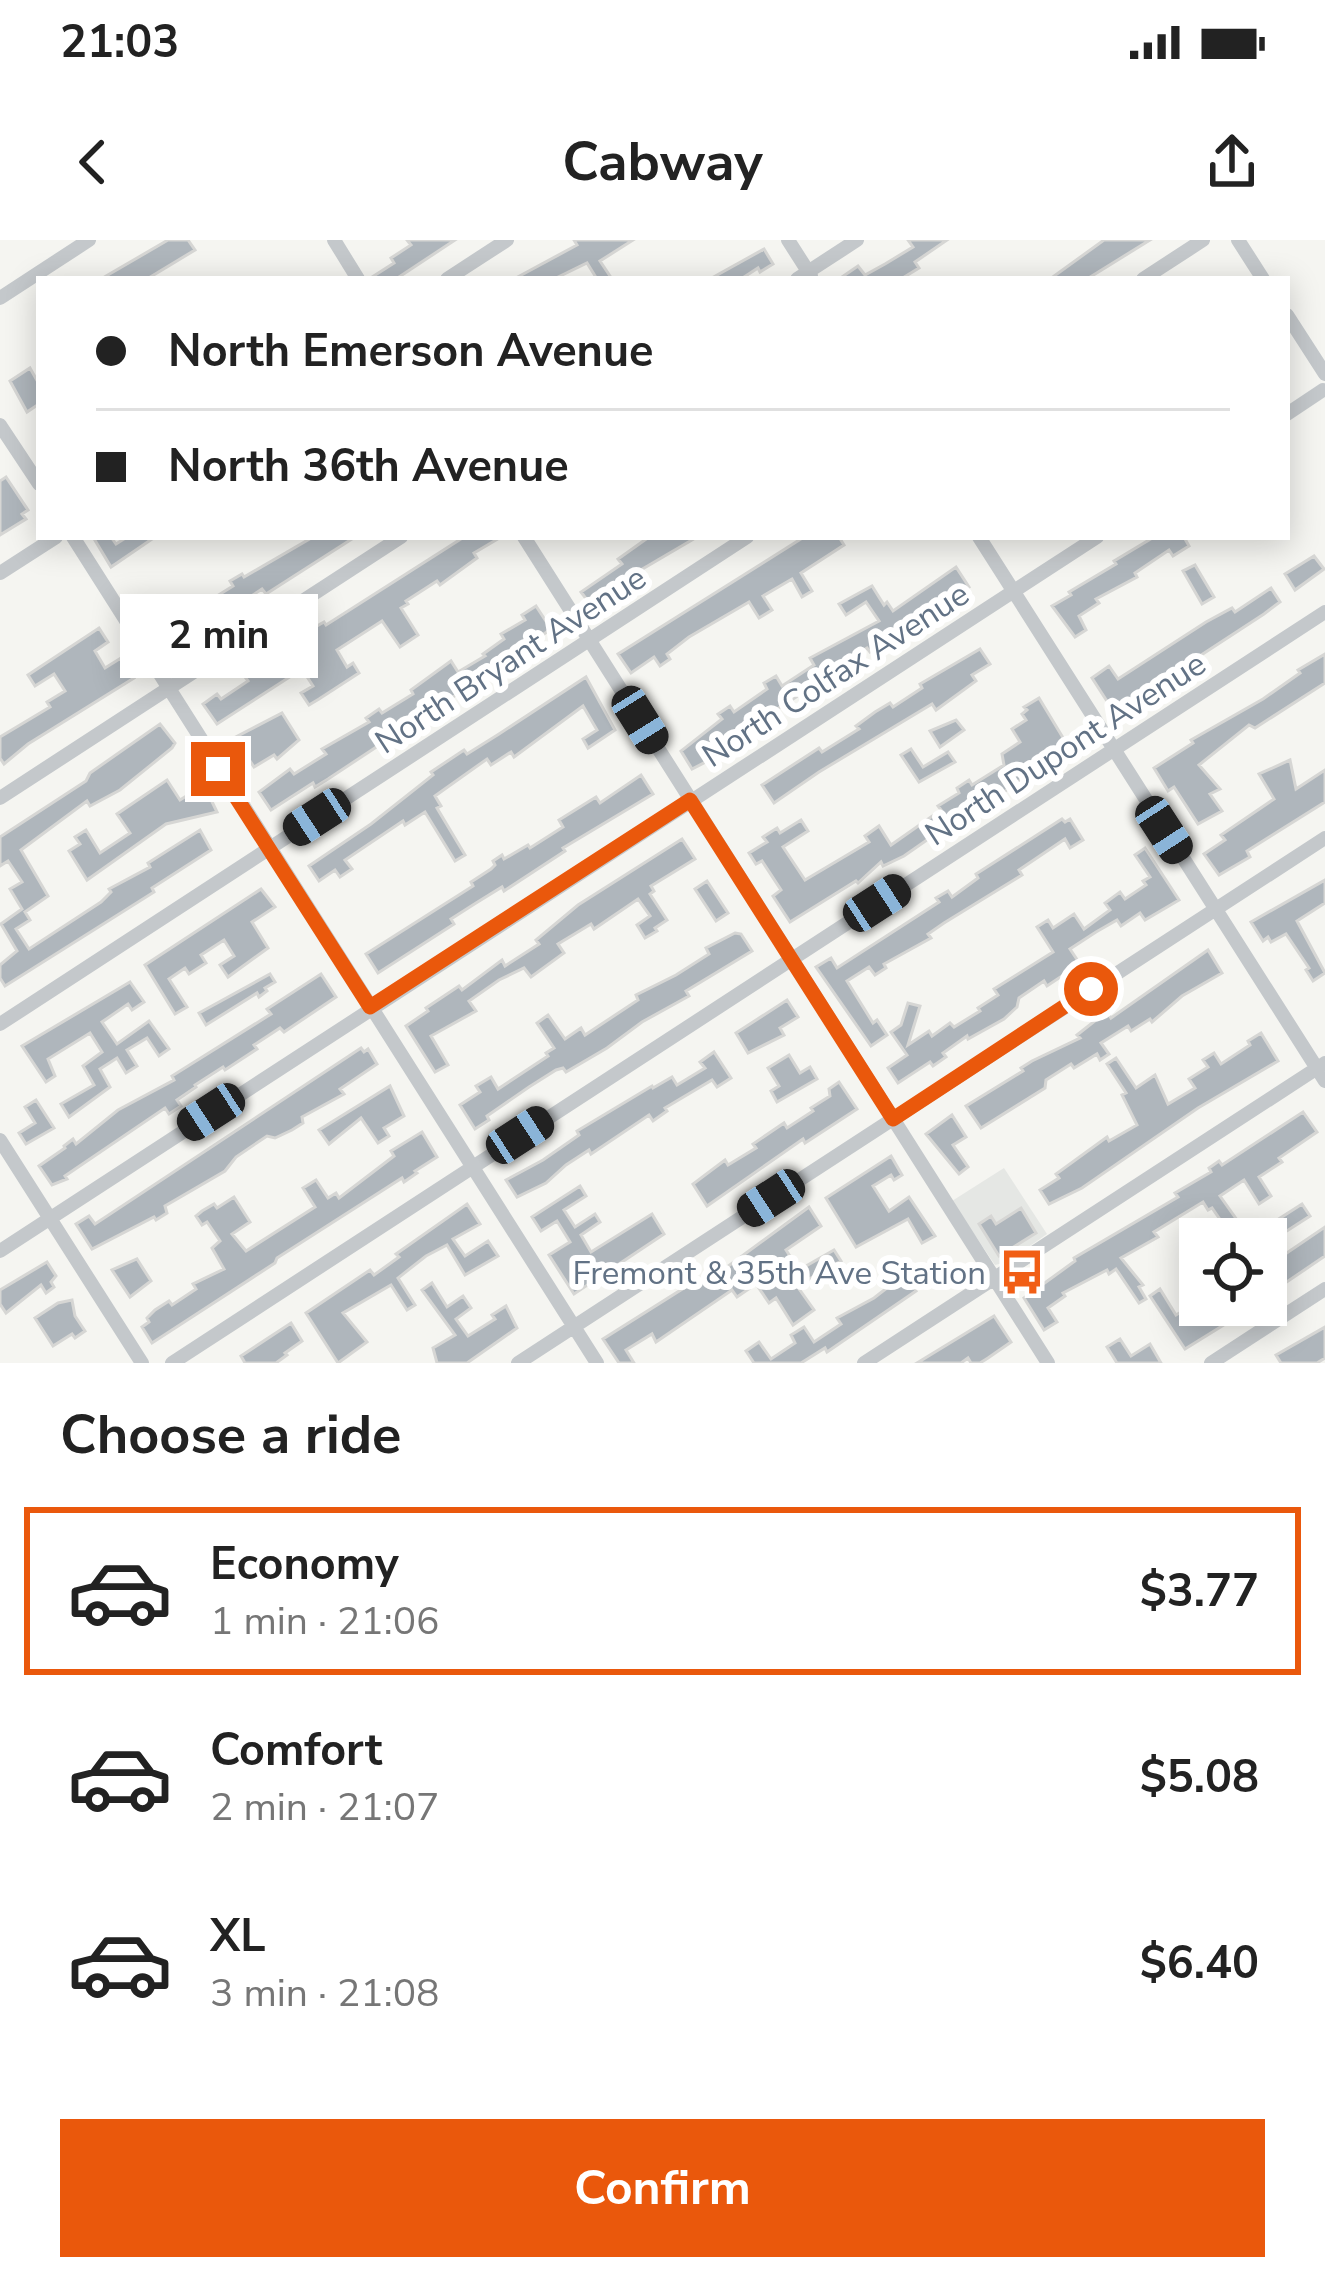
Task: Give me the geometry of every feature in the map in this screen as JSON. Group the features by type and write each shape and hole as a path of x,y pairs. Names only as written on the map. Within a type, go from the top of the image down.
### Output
{"street":[{"path":"0,298 89,240"},
{"path":"334,240 356,276"},
{"path":"452,276 507,240"},
{"path":"788,240 806,276"},
{"path":"807,276 857,240"},
{"path":"1148,276 1203,240"},
{"path":"1238,240 1262,276"},
{"path":"1290,320 1325,376 1324,390 1290,412"},
{"path":"0,424 36,479"},
{"path":"0,573 51,540"},
{"path":"75,540 597,1363"},
{"path":"0,798 396,540"},
{"path":"526,540 1048,1363"},
{"name":"North Bryant Avenue","path":"0,1024 743,540"},
{"path":"864,1363 1322,1071 981,540"},
{"name":"North Colfax Avenue","path":"0,1251 1091,540"},
{"name":"North Dupont Avenue","path":"172,1363 1325,612"},
{"path":"518,1363 1325,838"},
{"path":"0,1139 142,1363"},
{"path":"1211,1363 1325,1289"}],"shaded area":[{"path":"1004,1168 1047,1234 995,1265 952,1201"}],"building":[{"path":"168,240 188,240 195,250 152,276 106,276"},
{"path":"407,240 455,240 401,276 374,276 394,263 391,258 411,245"},
{"path":"574,240 633,240 600,261 610,276 595,276 587,263 560,276 520,276 577,245"},
{"path":"908,240 947,240 915,262 919,268 906,276 843,276 858,266 865,275 913,247"},
{"path":"1104,240 1150,240 1092,276 1054,276"},
{"path":"764,249 773,264 746,276 715,276"},
{"path":"30,368 36,379 36,406 27,412 10,381"},
{"path":"6,477 28,510 22,514 26,519 0,535 0,481"},
{"path":"95,540 116,544 151,540 111,567"},
{"path":"308,540 350,540 266,594 262,589 236,606 239,610 168,655 143,617 157,607 168,623 233,586 230,581"},
{"path":"459,540 496,540 474,553 477,558 440,585 437,581 406,601 401,608 418,635 400,647 382,621 337,650 347,667 353,663 359,673 319,699 309,705 301,693 313,686 302,669 217,724 203,704 217,694 221,699 310,630 326,625"},
{"path":"645,540 692,540 622,581 626,587 593,608 581,592 622,564 618,559"},
{"path":"799,540 841,540 844,545 801,573 812,591 802,597 792,579 763,596 772,610 759,618 749,602 689,637 660,666 654,657 631,673 618,654"},
{"path":"1149,540 1186,540 1189,546 1173,556 1169,550 1135,573 1137,577 1096,599 1099,603 1079,616 1086,630 1075,637 1052,606 1116,564 1114,561"},
{"path":"1314,556 1324,569 1295,590 1285,574"},
{"path":"1195,565 1214,597 1202,604 1183,571"},
{"path":"956,567 969,587 897,636 829,672 831,675 766,716 770,721 759,729 756,724 726,745 729,750 692,769 681,751 722,719 718,714 730,706 734,712 767,689 764,683 776,676 782,686 814,665 810,658 879,621 866,602 846,615 839,604 872,586 893,611"},
{"path":"1271,588 1280,602 1114,712 1092,678 1109,666 1118,679 1206,622 1232,608 1235,612"},
{"path":"536,606 551,629 328,779 315,787 313,783 271,810 259,792 290,769 294,774 326,754 322,749 369,722 366,718 379,709 382,713 413,694 411,690 451,661 458,672 485,656 504,639 501,634 525,620 522,615"},
{"path":"99,628 108,642 95,651 105,668 121,658 134,678 4,764 0,737 50,707 47,702 65,691 54,674 35,686 28,675"},
{"path":"980,649 990,664 972,675 976,681 936,710 932,704 774,803 762,785 859,729 856,726 875,712 890,703 893,707 922,688 920,684"},
{"path":"1325,654 1325,683 1255,728 1249,725 1199,765 1220,789 1210,794 1222,811 1198,824 1174,787 1168,791 1154,768"},
{"path":"586,677 615,730 588,748 583,739 597,730 583,706 514,757 511,752 491,765 487,759 435,796 441,806 437,808 465,855 455,861 425,812 405,825 403,821 345,860 352,869 340,877 335,870 319,881 309,866 371,824 431,772"},
{"path":"1039,698 1068,746 904,856 883,866 881,862 858,883 790,922 773,896 781,890 762,861 756,864 749,853 767,842 763,837 801,820 808,831 783,847 805,880 869,842 865,836 879,826 891,845 941,810 938,806 959,793 957,788 969,780 972,785 1004,765 1002,754 1020,742 1012,729 1026,720 1024,707"},
{"path":"282,713 299,740 277,759 274,755 254,767 242,749 236,753 228,741"},
{"path":"956,720 964,730 940,747 930,731"},
{"path":"160,724 175,743 172,748 120,790 90,806 87,801 21,850 48,896 25,912 30,920 16,929 29,949 200,830 211,850 152,888 154,892 5,986 0,965 17,951 1,924 22,909 10,889 22,882 8,861 0,866 0,837 86,781 90,773"},
{"path":"911,749 923,767 948,752 955,762 919,782 901,755"},
{"path":"1290,760 1296,789 1325,770 1325,802 1247,851 1250,857 1219,875 1204,854 1225,840 1221,835 1274,799 1259,774"},
{"path":"641,775 653,794 563,848 565,851 504,891 502,887 451,919 454,924 378,973 366,954 473,886 471,882 502,855 504,859 530,848 563,827 559,820 596,797 600,803"},
{"path":"167,780 180,800 204,785 217,812 166,824 87,880 69,851 80,844 75,837 86,830 100,853 130,833 117,814"},
{"path":"1062,819 1070,819 1083,840 1070,848 1065,839 1019,870 1022,875 928,934 931,938 884,964 886,968 875,975 869,967 847,981 873,1023 877,1020 887,1035 871,1046 816,967 831,958 837,968 939,902 936,898 948,891 952,897 978,878 976,874"},
{"path":"682,839 695,859 651,886 650,894 667,920 657,931 645,938 637,925 650,916 638,899 594,929 591,924 558,944 564,953 531,977 524,968 499,980 469,1001 476,1011 431,1036 448,1065 435,1072 406,1026 459,986 462,990 502,960 505,966 539,944 536,940 578,905"},
{"path":"1145,848 1179,900 1145,920 1140,913 1121,926 1117,920 1096,932 1070,949 1080,964 1047,986 1044,981 1019,998 1017,1007 1004,1019 967,1036 933,1066 930,1062 898,1083 888,1068 907,1055 891,1032 901,1025 908,1003 920,1006 908,1045 929,1031 932,1036 980,1011 998,995 994,989 1053,952 1037,927 1048,920 1053,928 1074,914 1084,929 1110,910 1105,903 1120,892 1125,899 1146,885 1143,881 1150,877 1135,855"},
{"path":"1325,880 1325,903 1297,921 1325,973 1313,981 1286,934 1263,941 1251,922"},
{"path":"707,881 728,913 716,921 695,889"},
{"path":"261,889 275,907 252,922 268,948 228,977 220,965 234,956 224,940 201,955 206,963 189,974 185,968 169,979 187,1007 175,1014 145,965"},
{"path":"741,934 752,951 607,1048 529,1087 475,1129 460,1105 480,1092 476,1086 491,1077 498,1089 554,1048 537,1023 548,1015 565,1039 581,1028 585,1035 638,1000 636,995 676,975 709,954 706,948"},
{"path":"1208,950 1222,973 1182,996 1152,1022 1131,1031 1128,1026 1101,1043 1109,1054 1100,1060 1097,1054 1074,1068 1071,1064 1046,1080 1045,1088 981,1128 966,1106 1032,1061 1080,1038 1077,1035 1096,1020 1108,1013 1111,1018"},
{"path":"270,974 275,982 267,991 206,1025 199,1013"},
{"path":"321,974 336,997 195,1085 169,1114 165,1108 52,1185 39,1166 64,1146 73,1139 76,1144 118,1110 174,1080 172,1076 271,1014 267,1009"},
{"path":"130,982 144,1002 132,1010 128,1004 102,1022 117,1044 149,1021 169,1049 159,1056 147,1038 127,1050 137,1066 126,1073 117,1058 100,1069 110,1087 69,1117 61,1104 94,1085 83,1066 102,1052 90,1033 48,1059 55,1076 46,1082 22,1046"},
{"path":"787,1000 798,1017 780,1028 784,1035 748,1053 736,1033"},
{"path":"1261,1033 1278,1061 1198,1108 1082,1188 1049,1204 1040,1190 1059,1178 1056,1174 1107,1137 1109,1141 1137,1125 1122,1095 1126,1093 1107,1064 1116,1058 1136,1088 1155,1075 1168,1104 1195,1088 1189,1079 1208,1067 1203,1060 1214,1053 1221,1064"},
{"path":"361,1048 368,1049 377,1064 340,1089 344,1094 302,1117 303,1123 292,1130 275,1138 267,1136 236,1157 225,1171 165,1206 167,1213 156,1220 92,1249 76,1224 89,1216 95,1224"},
{"path":"714,1052 731,1078 717,1087 712,1080 665,1108 653,1121 649,1115 517,1197 506,1180 652,1086 672,1077 677,1085 705,1068 700,1062"},
{"path":"789,1055 800,1073 810,1067 817,1079 777,1102 771,1091 779,1086 768,1068"},
{"path":"839,1082 857,1109 805,1143 803,1139 707,1206 693,1184 725,1160 728,1165 756,1148 753,1144 784,1123 787,1128 813,1111"},
{"path":"390,1086 404,1116 384,1128 389,1136 378,1143 361,1118 329,1144 319,1130"},
{"path":"36,1100 54,1128 26,1144 19,1133 35,1123 25,1107"},
{"path":"1303,1112 1317,1132 1259,1177 1271,1196 1259,1204 1244,1180 1220,1196 1236,1218 1219,1218 1203,1202 1121,1258 1143,1285 1139,1287 1146,1299 1139,1303 1116,1269 1109,1274 1107,1270 1063,1293 1048,1308 1057,1322 1044,1330 1024,1298 1074,1258 1178,1197 1175,1193 1211,1172 1209,1168 1219,1161 1222,1165"},
{"path":"952,1115 966,1137 953,1145 968,1167 959,1174 926,1134"},
{"path":"422,1132 437,1157 417,1173 277,1258 152,1343 142,1327 149,1322 147,1318 196,1289 193,1284 224,1269 212,1248 220,1241 207,1222 202,1225 196,1216 202,1211 234,1197 250,1222 232,1234 246,1251 315,1207 303,1188 316,1180 328,1198 336,1193 339,1198 394,1156 391,1151"},
{"path":"891,1156 902,1175 894,1180 891,1175 873,1186 889,1211 909,1197 935,1236 922,1243 908,1219 856,1247 826,1198"},
{"path":"580,1186 586,1196 564,1210 575,1227 595,1214 600,1222 581,1235 591,1252 652,1214 664,1234 574,1294 549,1255 570,1242 557,1221 541,1231 532,1217"},
{"path":"467,1204 480,1224 453,1239 465,1256 488,1241 498,1256 465,1275 447,1245 426,1256 398,1278 415,1305 407,1310 391,1285 343,1313 367,1342 338,1363 306,1313 370,1270 374,1275"},
{"path":"1302,1204 1310,1216 1287,1231 1287,1218 1280,1218"},
{"path":"809,1207 821,1226 786,1250 799,1270 834,1250 841,1261 797,1286 814,1310 793,1325 776,1298 769,1303 756,1284 737,1297 732,1290 656,1342 652,1334 626,1350 634,1363 619,1363 603,1339 692,1283 695,1286 712,1278"},
{"path":"1021,1208 1036,1233 999,1256 979,1224 991,1216 996,1224"},
{"path":"1325,1227 1325,1256 1287,1282 1287,1253"},
{"path":"137,1259 151,1281 130,1297 112,1270"},
{"path":"47,1262 56,1276 51,1282 54,1287 46,1293 41,1285 6,1313 0,1290"},
{"path":"905,1274 916,1291 827,1352 825,1348 801,1363 754,1363 746,1351 759,1342 771,1359 795,1343 791,1335 804,1327 814,1342 841,1324 837,1318"},
{"path":"432,1283 447,1307 463,1296 471,1308 456,1319 468,1336 506,1306 517,1328 467,1363 437,1363 433,1348 455,1335 422,1290"},
{"path":"1160,1289 1179,1313 1179,1326 1222,1326 1185,1349 1150,1296"},
{"path":"72,1300 85,1331 53,1346 35,1318"},
{"path":"994,1316 1011,1342 980,1363 968,1358 961,1363 917,1363"},
{"path":"291,1323 302,1341 287,1355 276,1363 245,1363 241,1356"},
{"path":"1325,1327 1325,1358 1317,1363 1281,1363 1276,1355"},
{"path":"1120,1339 1131,1356 1150,1344 1161,1363 1117,1363 1107,1347"}],"place":[{"name":"Fremont & 35th Ave Station","path":"1022,1272"}],"route":[{"path":"218,769 370,1007 690,800 893,1119 1091,989"}]}
